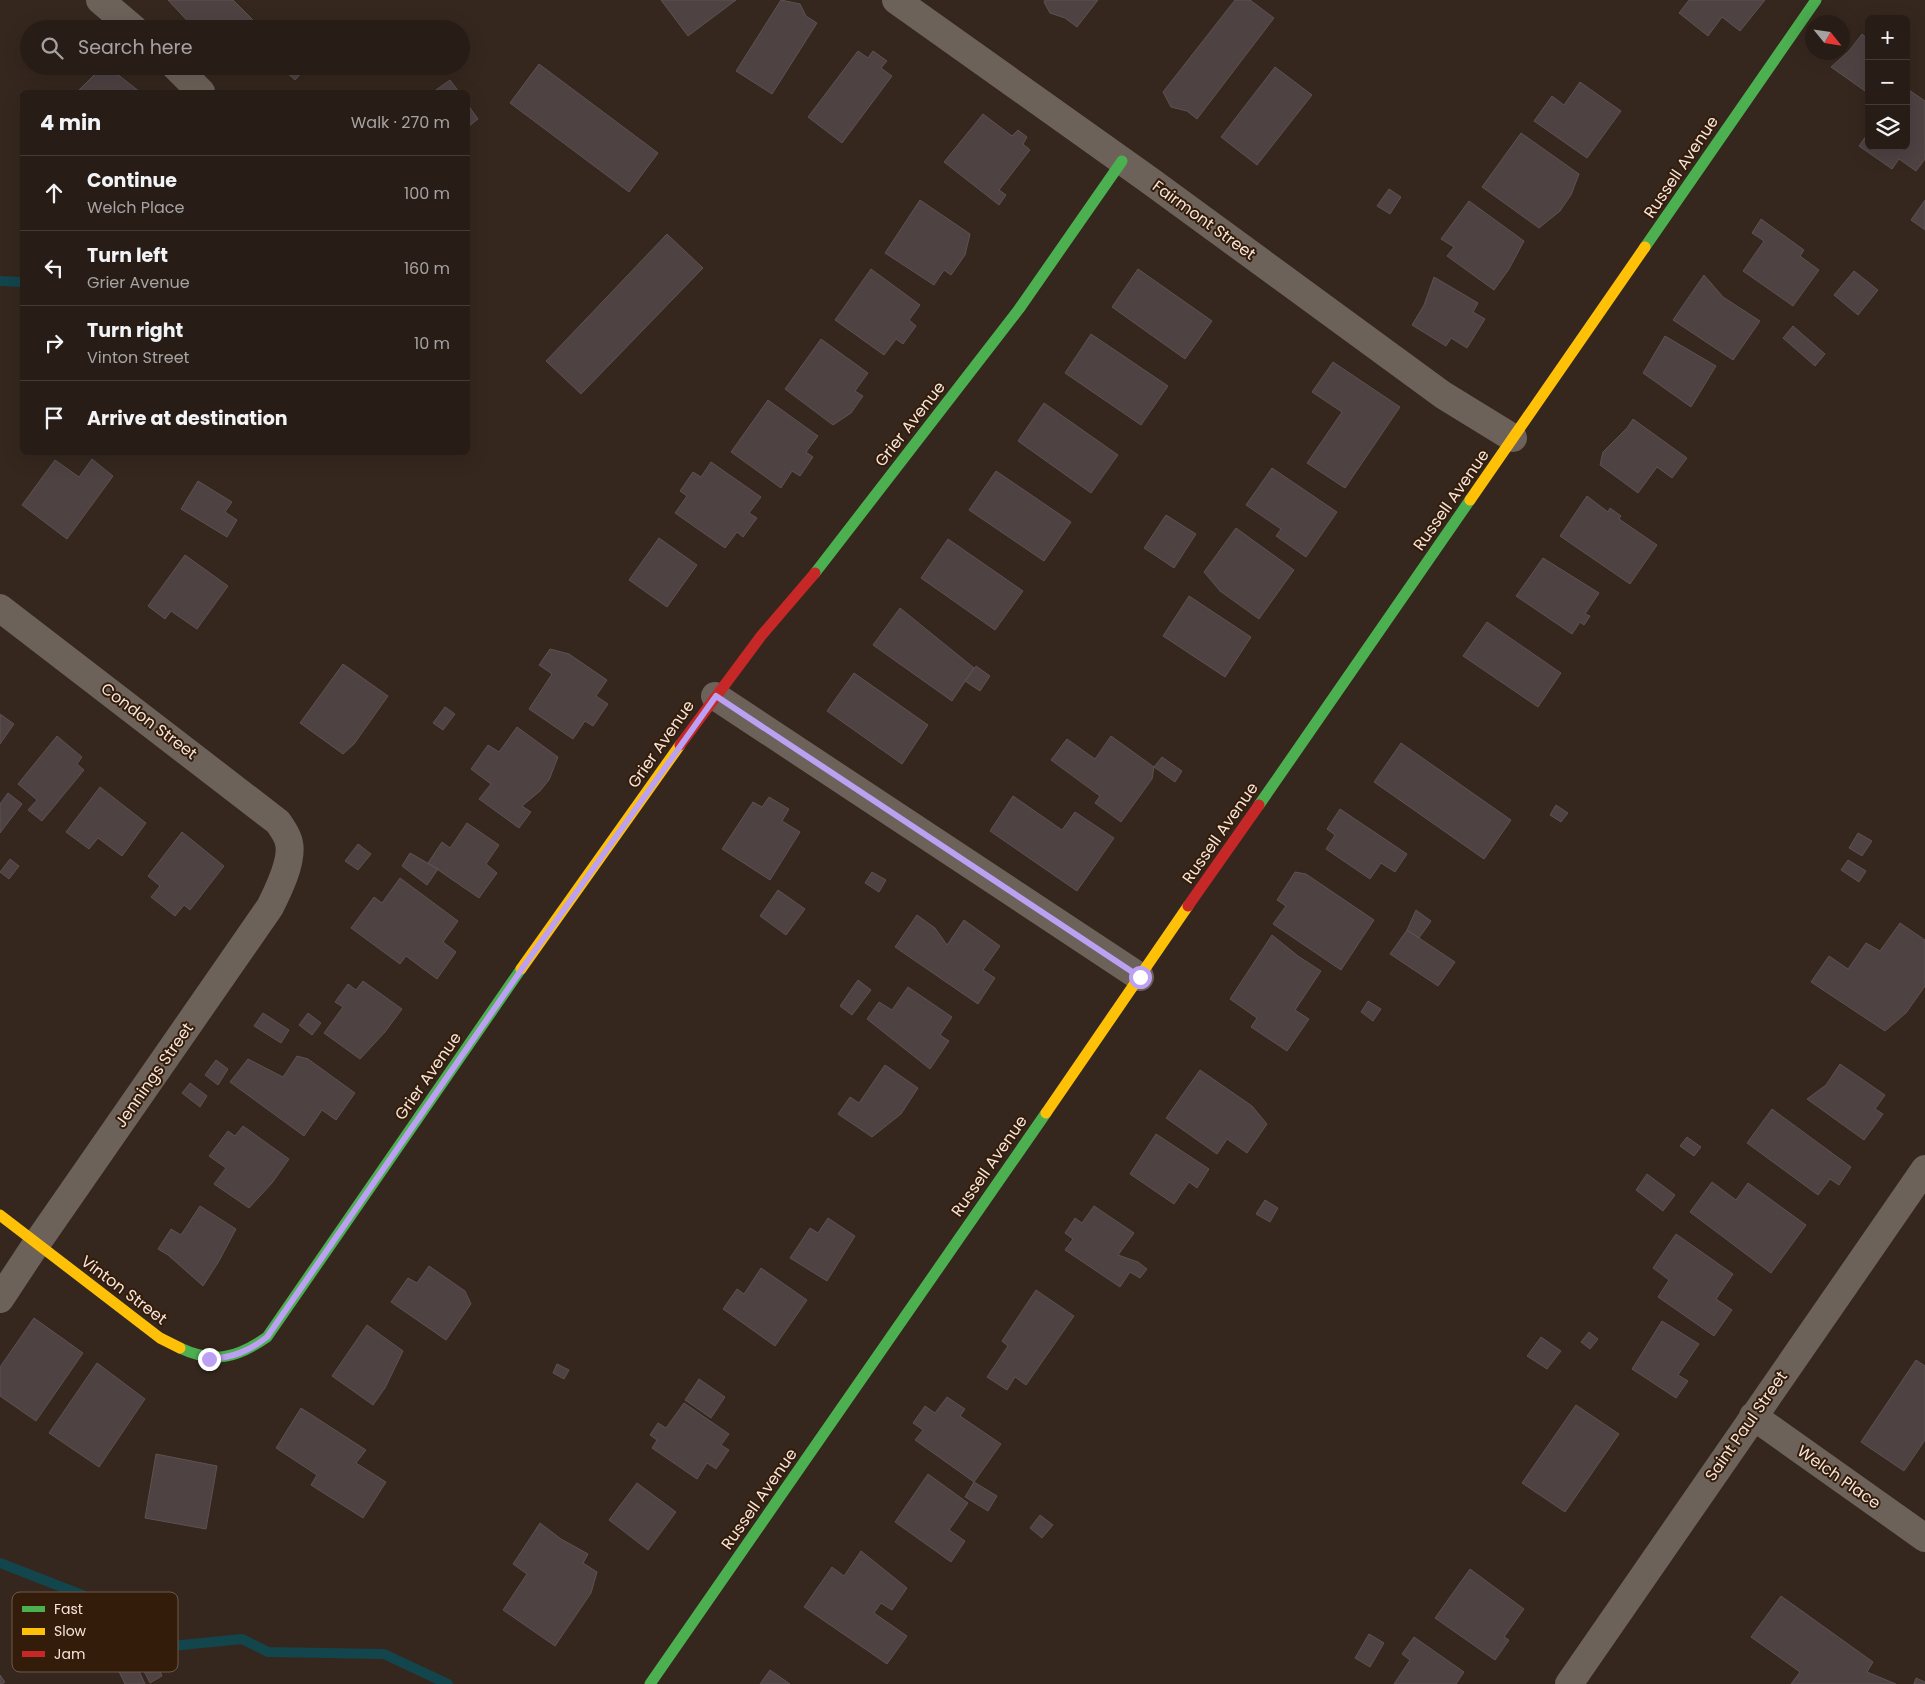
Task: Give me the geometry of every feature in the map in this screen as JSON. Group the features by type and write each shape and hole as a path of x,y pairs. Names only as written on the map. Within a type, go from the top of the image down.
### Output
{"street":[{"path":"100,0 123,20"},
{"name":"Fairmont Street","path":"896,0 1122,161 1443,395 1513,438"},
{"name":"Russell Avenue","path":"650,1684 1816,0"},
{"path":"184,75 199,90"},
{"name":"Grier Avenue","path":"240,1354 255,1347 267,1337 526,963 716,696 761,636 817,570 1019,309 1122,161"},
{"name":"Condon Street","path":"0,608 271,816 278,822 289,842"},
{"path":"716,696 1140,977"},
{"name":"Jennings Street","path":"0,1299 270,907 279,890 290,857 289,842"},
{"name":"Saint Paul Street","path":"1569,1684 1925,1169"},
{"name":"Vinton Street","path":"0,1215 160,1338 175,1347 209,1359 225,1358 240,1354"},
{"name":"Welch Place","path":"1753,1416 1925,1538"}],"building":[{"path":"168,0 233,0 253,20 187,20"},
{"path":"661,0 736,0 688,36"},
{"path":"781,0 800,4 806,16 817,23 772,94 736,71"},
{"path":"1045,0 1098,0 1077,27 1065,18 1050,13 1044,2"},
{"path":"1235,0 1250,0 1274,18 1197,119 1187,111 1171,107 1163,92"},
{"path":"1689,0 1765,0 1740,31 1722,17 1708,36 1679,13"},
{"path":"1862,34 1865,37 1865,91 1831,67 1839,60 1850,60 1850,50"},
{"path":"858,51 868,58 873,51 887,61 881,68 892,76 842,143 808,117"},
{"path":"539,64 658,153 629,192 510,103"},
{"path":"1275,67 1312,95 1257,165 1221,137"},
{"path":"94,75 118,75 137,90 79,90"},
{"path":"289,75 300,75 295,80"},
{"path":"450,80 458,90 436,90"},
{"path":"1580,82 1621,111 1587,158 1534,121 1552,96 1564,105"},
{"path":"1910,91 1925,101 1925,159 1916,171 1899,159 1892,169 1859,146 1865,138 1865,150 1910,150"},
{"path":"470,108 478,119 470,125"},
{"path":"983,114 1012,136 1018,130 1027,137 1023,144 1030,150 999,190 1006,195 999,205 944,162"},
{"path":"1521,133 1579,174 1571,195 1560,211 1539,228 1482,187"},
{"path":"1389,189 1401,197 1390,214 1377,206"},
{"path":"920,200 970,234 965,255 951,275 944,270 934,285 885,253"},
{"path":"1925,200 1925,230 1911,220"},
{"path":"1469,201 1524,241 1509,269 1494,290 1447,256 1454,247 1441,239"},
{"path":"1761,219 1804,250 1800,256 1819,270 1793,306 1743,271 1764,241 1752,233"},
{"path":"667,234 703,268 581,394 546,361"},
{"path":"871,269 920,305 909,320 916,326 903,344 896,339 884,355 835,320"},
{"path":"1138,269 1212,321 1185,359 1112,307"},
{"path":"1854,271 1878,290 1858,315 1834,295"},
{"path":"1704,275 1723,297 1760,321 1733,360 1673,320"},
{"path":"1434,277 1478,303 1473,312 1485,319 1467,348 1451,338 1446,346 1412,325 1424,305"},
{"path":"1793,326 1825,354 1815,366 1783,338"},
{"path":"1091,334 1168,386 1141,425 1065,373"},
{"path":"1665,336 1716,366 1691,407 1643,373"},
{"path":"821,339 868,373 855,391 863,396 851,413 833,425 785,389"},
{"path":"1333,362 1400,407 1345,488 1307,463 1342,412 1312,392"},
{"path":"768,400 818,436 806,452 813,457 800,476 792,471 781,488 731,452"},
{"path":"1044,403 1118,455 1091,493 1018,441"},
{"path":"1633,419 1687,458 1672,478 1657,467 1638,493 1600,465 1603,452 1627,428"},
{"path":"92,459 113,476 67,539 22,505 55,460 79,477"},
{"path":"711,462 761,497 749,513 757,518 743,537 737,532 725,548 675,513 687,496 680,491 693,472 701,477"},
{"path":"1272,468 1337,512 1306,557 1276,536 1281,529 1246,505"},
{"path":"996,471 1071,522 1044,561 969,510"},
{"path":"198,481 232,502 225,512 237,520 227,537 181,509"},
{"path":"1587,496 1608,512 1610,508 1621,516 1619,519 1657,545 1630,584 1560,536"},
{"path":"1166,515 1196,534 1174,568 1144,548"},
{"path":"1236,528 1294,570 1259,619 1220,591 1204,572"},
{"path":"659,538 697,565 667,607 629,580"},
{"path":"948,539 1023,591 995,630 921,578"},
{"path":"185,555 228,586 197,629 171,611 165,619 148,606"},
{"path":"1543,558 1599,593 1585,614 1590,616 1584,625 1580,622 1572,634 1516,596"},
{"path":"1189,596 1251,637 1225,677 1163,636"},
{"path":"900,608 974,668 952,701 873,645"},
{"path":"1487,622 1561,673 1538,707 1463,656"},
{"path":"550,649 569,654 607,680 596,696 608,704 593,726 585,721 573,739 529,709 552,674 539,665"},
{"path":"343,664 388,696 354,744 343,754 300,723"},
{"path":"976,666 990,676 980,691 965,681"},
{"path":"854,673 928,725 902,764 827,711"},
{"path":"445,707 455,714 443,730 433,723"},
{"path":"0,714 14,724 0,744"},
{"path":"517,727 558,757 549,780 540,791 522,806 531,812 519,828 479,799 491,784 471,769 488,745 499,752"},
{"path":"57,736 82,757 77,764 84,770 42,821 28,810 37,800 18,784"},
{"path":"1111,736 1154,767 1152,779 1121,822 1095,803 1100,796 1051,760 1067,739 1095,759"},
{"path":"1401,743 1511,820 1484,859 1374,782"},
{"path":"1162,757 1182,771 1175,782 1154,767"},
{"path":"100,787 146,823 122,856 98,838 89,849 66,832"},
{"path":"8,793 22,804 0,833 0,804"},
{"path":"1013,796 1062,830 1075,812 1114,838 1077,891 990,831"},
{"path":"769,797 789,809 782,821 800,832 770,880 722,849 753,802 762,807"},
{"path":"1556,805 1568,813 1561,822 1550,815"},
{"path":"1340,809 1407,854 1395,872 1381,863 1370,879 1326,849 1335,835 1327,829"},
{"path":"467,823 499,845 486,864 497,873 479,898 428,863 442,842 450,848"},
{"path":"182,832 224,866 190,910 184,905 175,916 151,897 160,886 148,876"},
{"path":"1858,833 1872,841 1862,856 1849,848"},
{"path":"358,844 371,854 358,870 345,861"},
{"path":"410,853 438,869 427,885 402,866"},
{"path":"10,859 19,866 9,879 0,872"},
{"path":"1848,860 1866,871 1859,882 1841,870"},
{"path":"872,872 886,880 879,892 865,883"},
{"path":"1295,872 1306,874 1374,920 1341,970 1273,924 1286,906 1277,900"},
{"path":"400,878 458,921 443,942 456,952 437,979 406,956 400,964 351,928 374,897 382,903"},
{"path":"778,890 805,909 786,935 760,916"},
{"path":"1416,910 1431,921 1419,938 1407,930"},
{"path":"917,915 935,928 947,945 964,920 1000,946 983,970 995,978 978,1004 895,947"},
{"path":"1900,923 1925,940 1925,986 1906,1013 1885,1031 1811,982 1829,956 1848,969 1866,943 1880,951"},
{"path":"1407,930 1455,962 1438,986 1390,954"},
{"path":"1272,935 1298,956 1321,971 1295,1010 1309,1019 1287,1051 1251,1027 1257,1018 1230,999"},
{"path":"858,980 871,990 852,1015 840,1006"},
{"path":"363,981 402,1009 385,1032 360,1059 324,1033 343,1007 335,1002 348,984 356,990"},
{"path":"908,987 952,1017 940,1035 949,1041 930,1069 867,1019 879,1002 892,1010"},
{"path":"1368,1001 1381,1009 1373,1021 1361,1012"},
{"path":"263,1013 289,1030 281,1043 254,1026"},
{"path":"308,1013 321,1023 312,1035 299,1025"},
{"path":"297,1056 308,1059 355,1093 336,1120 322,1110 304,1136 230,1082 248,1059 283,1077"},
{"path":"216,1060 228,1069 218,1085 205,1075"},
{"path":"1840,1064 1885,1095 1875,1109 1883,1114 1864,1140 1807,1099 1826,1085"},
{"path":"885,1065 918,1088 901,1114 872,1137 838,1114 850,1097 859,1103"},
{"path":"1200,1070 1252,1106 1267,1124 1247,1153 1227,1139 1217,1154 1166,1118"},
{"path":"190,1083 207,1096 200,1107 182,1093"},
{"path":"1772,1109 1851,1167 1839,1185 1830,1179 1818,1195 1747,1143"},
{"path":"243,1126 289,1159 272,1183 249,1208 214,1184 226,1168 209,1156 228,1131 235,1136"},
{"path":"1156,1134 1209,1169 1197,1188 1189,1182 1174,1204 1130,1174"},
{"path":"1687,1137 1701,1147 1694,1156 1680,1146"},
{"path":"1647,1174 1675,1195 1663,1211 1636,1190"},
{"path":"1712,1182 1736,1200 1748,1183 1806,1225 1771,1273 1690,1212"},
{"path":"1265,1200 1278,1208 1270,1222 1256,1214"},
{"path":"200,1206 236,1229 203,1286 168,1255 158,1249 171,1229 181,1235"},
{"path":"1094,1206 1134,1233 1118,1255 1138,1262 1147,1269 1140,1278 1130,1272 1120,1287 1065,1250 1073,1239 1065,1233 1075,1218 1082,1223"},
{"path":"828,1218 855,1236 827,1281 790,1258 810,1228 818,1233"},
{"path":"1676,1234 1733,1274 1716,1299 1732,1310 1714,1336 1658,1297 1669,1280 1653,1268"},
{"path":"429,1266 465,1291 471,1304 446,1340 391,1302 408,1278 417,1283"},
{"path":"761,1268 807,1300 775,1346 723,1309 737,1289 744,1294"},
{"path":"1036,1290 1074,1316 1026,1385 1015,1377 1007,1390 987,1377 1008,1346 1002,1341"},
{"path":"34,1318 83,1353 36,1421 0,1396 0,1367"},
{"path":"1662,1321 1699,1344 1678,1375 1688,1381 1676,1398 1632,1369"},
{"path":"367,1325 403,1351 385,1388 373,1405 332,1376"},
{"path":"1589,1332 1598,1339 1590,1349 1581,1342"},
{"path":"1541,1337 1561,1351 1547,1369 1527,1356"},
{"path":"1916,1360 1925,1366 1925,1440 1904,1471 1861,1442"},
{"path":"97,1363 145,1399 99,1467 49,1433"},
{"path":"557,1364 569,1370 564,1379 553,1373"},
{"path":"699,1379 725,1397 711,1418 685,1400"},
{"path":"947,1397 965,1409 960,1416 1001,1444 974,1482 915,1440 923,1430 913,1423 925,1406 935,1413"},
{"path":"684,1403 729,1434 721,1445 729,1450 716,1469 707,1463 697,1479 652,1448 657,1440 650,1435 658,1423 666,1428"},
{"path":"1576,1405 1619,1434 1565,1512 1522,1483"},
{"path":"301,1408 366,1450 356,1463 386,1482 363,1518 311,1485 317,1475 276,1448"},
{"path":"156,1454 217,1466 206,1529 145,1518"},
{"path":"928,1474 968,1503 949,1530 965,1541 951,1562 895,1522"},
{"path":"974,1482 997,1496 988,1511 965,1497"},
{"path":"637,1483 676,1512 648,1550 609,1520"},
{"path":"1040,1515 1053,1525 1042,1538 1030,1528"},
{"path":"540,1523 561,1539 588,1554 583,1563 597,1572 591,1593 555,1646 503,1610 527,1574 513,1564"},
{"path":"861,1551 907,1588 892,1610 881,1603 874,1613 907,1636 887,1664 804,1607 832,1567 844,1576"},
{"path":"1470,1569 1524,1609 1504,1637 1509,1640 1495,1660 1435,1618"},
{"path":"1781,1596 1873,1662 1867,1672 1896,1684 1791,1684 1800,1672 1751,1637"},
{"path":"1369,1634 1384,1643 1370,1667 1355,1658"},
{"path":"1414,1637 1464,1672 1456,1684 1394,1684 1410,1660 1402,1654"},
{"path":"770,1670 790,1684 760,1684"},
{"path":"119,1672 140,1672 145,1684 125,1684"},
{"path":"144,1672 160,1672 162,1676 150,1683"},
{"path":"0,1675 5,1682 2,1684 0,1684"},
{"path":"1916,1678 1925,1682 1925,1684 1914,1684"}],"waterway":[{"path":"0,281 20,282"},
{"path":"0,1563 74,1592"},
{"path":"178,1645 242,1639 268,1652 384,1654 448,1684"}],"traffic: fast":[{"path":"1645,247 1816,0"},
{"path":"815,573 1019,309 1122,161"},
{"path":"1259,805 1470,500"},
{"path":"180,1348 204,1356 225,1356 246,1350 267,1337 521,969"},
{"path":"650,1684 1046,1113"}],"traffic: slow":[{"path":"1470,500 1645,247"},
{"path":"521,969 680,745"},
{"path":"1046,1113 1188,906"},
{"path":"0,1215 160,1338 180,1348"}],"traffic: jam":[{"path":"680,745 761,636 815,573"},
{"path":"1188,906 1259,805"}],"route":[{"path":"209,1359 225,1358 240,1354 255,1347 267,1337 526,963 716,696 1140,977"}]}
